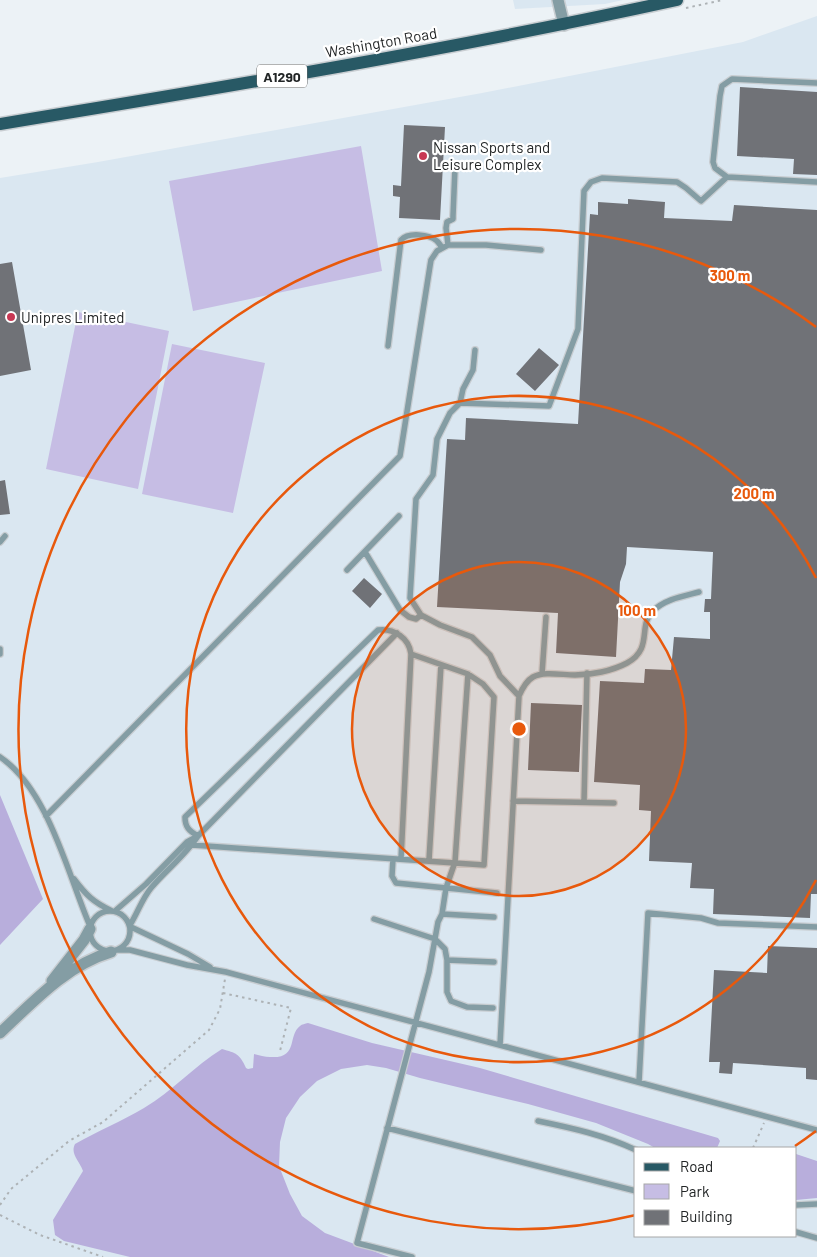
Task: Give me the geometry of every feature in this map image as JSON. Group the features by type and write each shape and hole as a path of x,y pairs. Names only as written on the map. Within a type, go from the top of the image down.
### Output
{"main road":[{"name":"Washington Road","path":"0,124 188,94 564,25 677,0"}],"street":[{"path":"558,0 564,25"},
{"path":"43,993 84,940 90,928"},
{"path":"0,1032 43,993 85,963 97,956 114,951"}],"lane":[{"path":"817,83 732,79 722,86 713,162 715,168 727,177 817,182"},
{"path":"445,246 447,222 453,219 455,168"},
{"path":"460,403 549,406 578,329 584,190 591,182 602,178 677,182 701,201 727,177"},
{"path":"388,346 401,240 407,236 420,236 433,238 445,246"},
{"path":"46,816 400,456 431,260 437,252 445,246 486,245 541,250"},
{"path":"475,350 473,370 463,389 460,403 450,413 437,439 433,475 416,499 410,598 421,616 440,626 472,637 490,655 500,676 519,696"},
{"path":"347,570 399,516"},
{"path":"0,542 5,536"},
{"path":"365,552 400,610 409,618 416,619 421,616"},
{"path":"500,1045 519,696 525,684 532,677 542,674 577,675 601,672 626,663 639,654 643,647 647,621 652,612 669,601 699,592"},
{"path":"542,674 546,617"},
{"path":"198,836 188,830 185,817 378,630 386,629 397,633 408,643 411,654 401,859"},
{"path":"114,951 124,946 128,940 131,926 141,903 152,887 192,845 198,836 397,633"},
{"path":"0,649 0,654"},
{"path":"192,845 484,865 494,697 483,684 468,674 411,654"},
{"path":"429,860 441,665"},
{"path":"584,802 587,673"},
{"path":"412,1257 358,1243 429,972 446,888 455,862 468,674"},
{"path":"0,757 26,782 46,816 72,878 90,928 93,942 103,950 130,950 187,965 226,972 817,1130"},
{"path":"513,801 614,803"},
{"path":"90,928 97,916 103,912 114,911 146,884 187,842 198,836"},
{"path":"393,859 392,876 396,883 497,893"},
{"path":"72,878 87,897 128,920 131,926 214,969"},
{"path":"639,1082 648,913 701,918 718,923 817,927"},
{"path":"442,914 494,917"},
{"path":"374,919 435,939 445,949 447,992 451,1001 467,1006 493,1008"},
{"path":"447,960 494,962"},
{"path":"538,1121 582,1130 613,1139 634,1149"},
{"path":"387,1128 634,1191"},
{"path":"797,1205 817,1204"},
{"path":"797,1232 817,1238"}],"path":[{"path":"0,1205 11,1189 69,1141 103,1122 209,1030 220,1009 226,972"},
{"path":"223,993 291,1008 280,1051"},
{"path":"753,1147 766,1116"},
{"path":"0,1215 40,1235 103,1257"}],"shaded area":[{"path":"513,0 623,0 605,4 515,9"},
{"path":"817,16 817,1257 0,1257 0,178 482,93 743,42"},
{"path":"0,795 43,899 0,945"},
{"path":"308,1023 372,1043 480,1068 718,1138 720,1141 717,1147 653,1147 596,1123 386,1068 367,1065 341,1069 317,1081 300,1097 286,1118 280,1142 279,1166 290,1194 302,1216 325,1233 389,1257 130,1257 64,1241 55,1235 53,1220 83,1171 74,1154 75,1144 136,1113 155,1101 222,1049 237,1055 248,1069 253,1068 254,1054 279,1057 285,1054 289,1051 296,1030 301,1025"},
{"path":"797,1154 817,1161 817,1198 797,1200"}],"green space":[{"path":"361,146 382,271 193,311 169,181"},
{"path":"78,312 169,331 138,489 46,469"},
{"path":"172,344 265,363 233,513 142,494"}],"building":[{"path":"740,87 817,92 817,175 793,174 794,159 737,156"},
{"name":"Nissan Sports and Leisure Complex","path":"404,125 445,127 440,220 399,218 400,197 393,196 393,185 401,186"},
{"path":"628,199 665,202 664,218 732,221 734,205 817,210 817,894 811,894 810,918 713,914 714,889 690,888 692,863 649,861 651,811 639,810 640,785 594,782 600,681 644,683 645,669 671,670 674,637 710,639 710,612 704,612 705,599 711,599 713,552 627,547 626,564 620,582 616,657 556,653 558,613 437,607 447,439 465,440 466,418 578,424 590,214 598,215 598,202 628,204"},
{"name":"Unipres Limited","path":"12,262 31,370 0,376 0,264"},
{"path":"539,348 559,365 535,391 516,374"},
{"path":"5,480 10,514 0,515 0,481"},
{"path":"364,578 382,594 370,608 352,591"},
{"path":"531,703 582,705 579,772 528,770"},
{"path":"768,946 817,948 817,1080 806,1079 806,1068 733,1063 732,1074 719,1073 720,1062 709,1062 714,970 767,973"}],"place":[{"name":"Nissan Sports and Leisure Complex","path":"423,156"},
{"name":"Unipres Limited","path":"11,317"}]}
